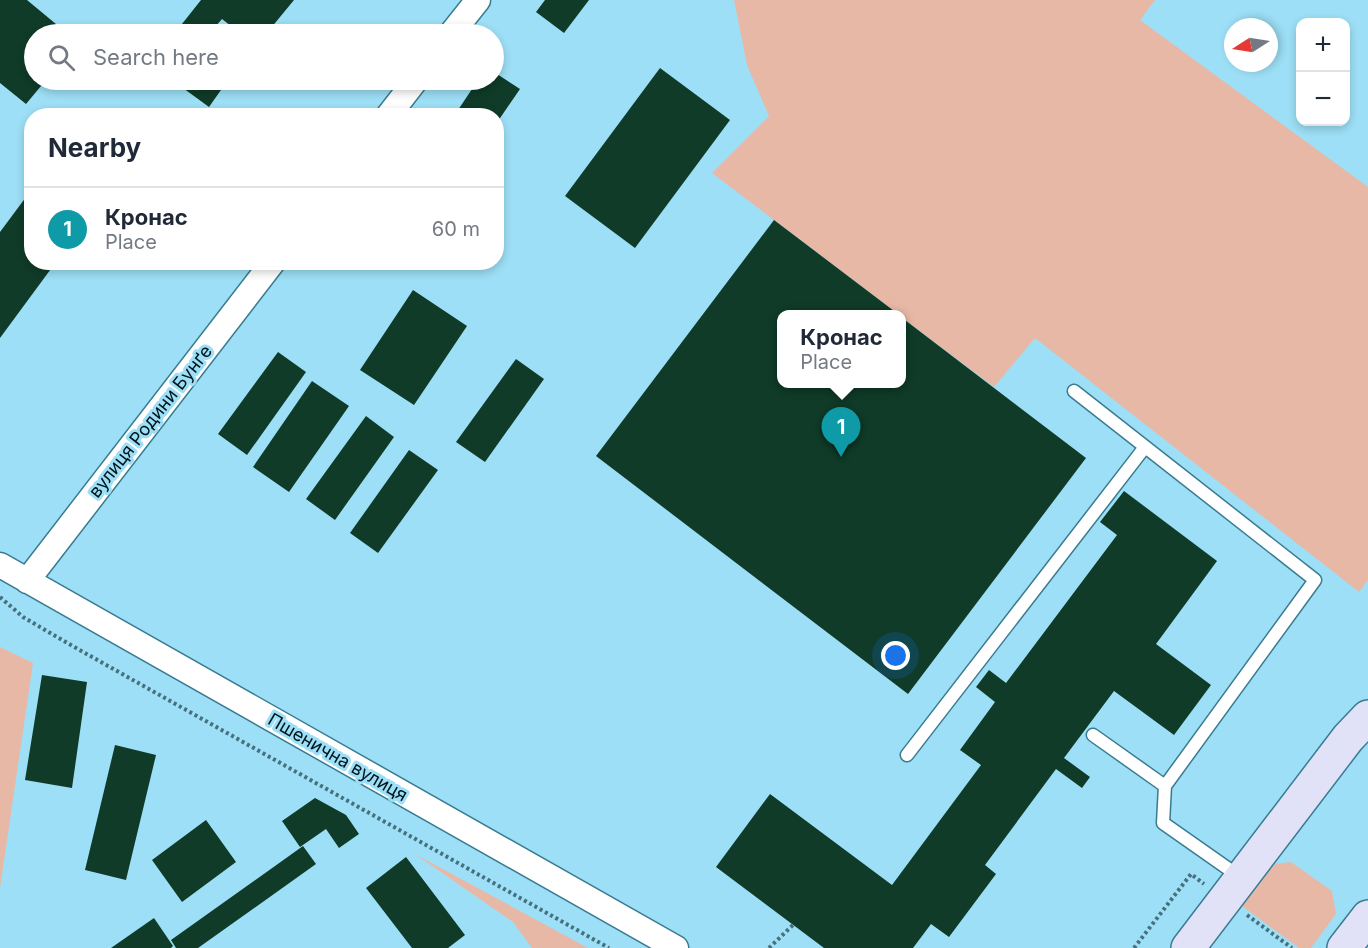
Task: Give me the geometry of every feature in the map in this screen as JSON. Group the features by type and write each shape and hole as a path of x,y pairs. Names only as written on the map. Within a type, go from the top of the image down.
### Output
{"main road":[{"path":"1188,948 1241,877 1361,729"},
{"path":"1344,948 1368,917"}],"street":[{"path":"459,24 478,0"},
{"path":"394,108 408,90"},
{"name":"вулиця Родини Бунґе","path":"27,580 267,270"},
{"name":"Пшенична вулиця","path":"0,565 674,948"}],"lane":[{"path":"1074,391 1315,580 1165,786 1163,823 1241,877"},
{"path":"907,755 1145,447"},
{"path":"1093,735 1165,786"}],"path":[{"path":"0,597 23,617 609,948"},
{"path":"1134,948 1191,874"},
{"path":"769,948 793,925"}],"shaded area":[{"path":"734,0 1155,0 1140,20 1368,187 1368,580 1359,592 1035,338 994,387 906,321 906,310 893,310 712,173 769,116 747,65"},
{"path":"0,647 33,663 0,888"},
{"path":"415,854 588,948 532,948 513,922"},
{"path":"1291,862 1332,891 1336,914 1311,948 1299,948 1242,906 1275,864"}],"building":[{"path":"0,0 27,0 56,24 24,24 24,90 38,90 26,104 0,83"},
{"path":"201,0 294,0 274,24 228,24 222,19 218,24 182,24"},
{"path":"545,0 589,0 564,33 536,12"},
{"path":"660,68 730,120 635,248 565,196"},
{"path":"504,79 520,89 504,112 504,108 459,108 471,90 504,90"},
{"path":"186,90 221,90 209,107"},
{"path":"24,200 24,270 50,270 0,338 0,232"},
{"path":"774,220 893,310 777,310 777,388 906,388 906,321 1086,458 908,694 596,456"},
{"path":"413,290 467,326 414,405 360,370"},
{"path":"278,352 306,372 247,455 218,434"},
{"path":"516,359 544,379 485,462 456,442"},
{"path":"312,381 349,406 289,492 253,467"},
{"path":"366,416 394,437 335,520 306,499"},
{"path":"409,450 438,470 378,553 350,533"},
{"path":"1124,491 1217,561 1156,644 1211,685 1174,735 1114,691 1064,758 1090,777 1082,788 1056,769 985,865 996,874 949,937 931,924 913,948 824,948 716,867 770,794 892,885 981,765 960,750 995,702 976,687 989,670 1006,683 1117,535 1100,522"},
{"path":"42,675 87,682 72,788 25,780"},
{"path":"115,745 156,755 126,880 85,870"},
{"path":"315,798 346,815 359,834 339,848 326,829 300,847 282,821"},
{"path":"206,820 236,862 182,902 152,860"},
{"path":"303,846 316,864 198,948 176,948 171,940"},
{"path":"406,857 465,935 448,948 412,948 366,888"},
{"path":"154,918 173,946 171,948 111,948"}],"place":[{"name":"Кронас","path":"841,457"}]}
